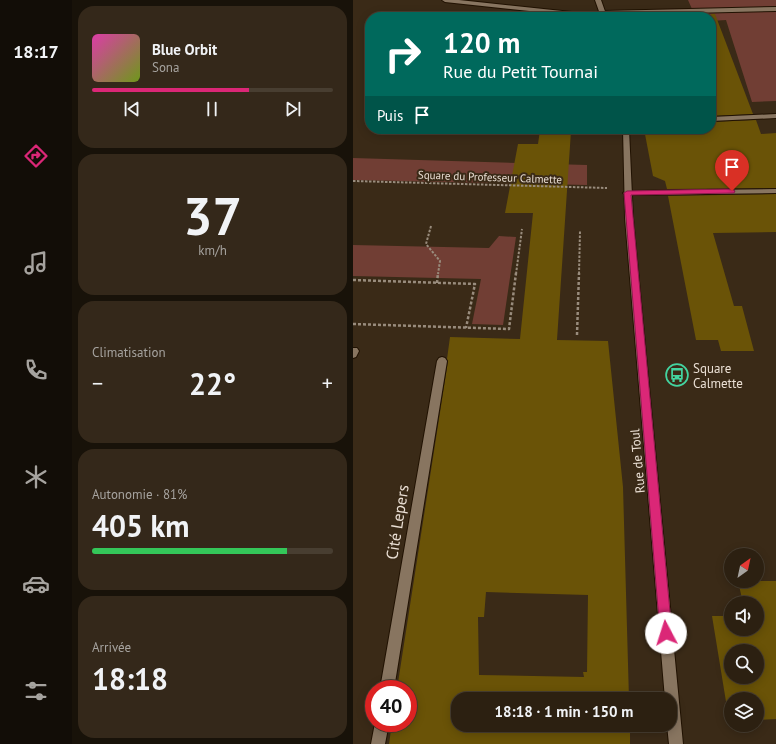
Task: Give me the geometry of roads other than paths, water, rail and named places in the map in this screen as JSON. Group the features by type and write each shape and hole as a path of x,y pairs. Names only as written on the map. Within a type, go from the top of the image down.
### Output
{"street":[{"path":"445,0 564,12"},
{"path":"598,0 602,12"},
{"path":"702,12 776,9"},
{"path":"716,118 776,116"},
{"name":"Rue de Toul","path":"626,134 629,175 627,191 676,744"},
{"path":"627,191 776,191"},
{"name":"Cité Lepers","path":"389,680 442,361"},
{"path":"378,744 380,732"}],"place":[{"name":"Square Calmette","path":"677,375"}]}
